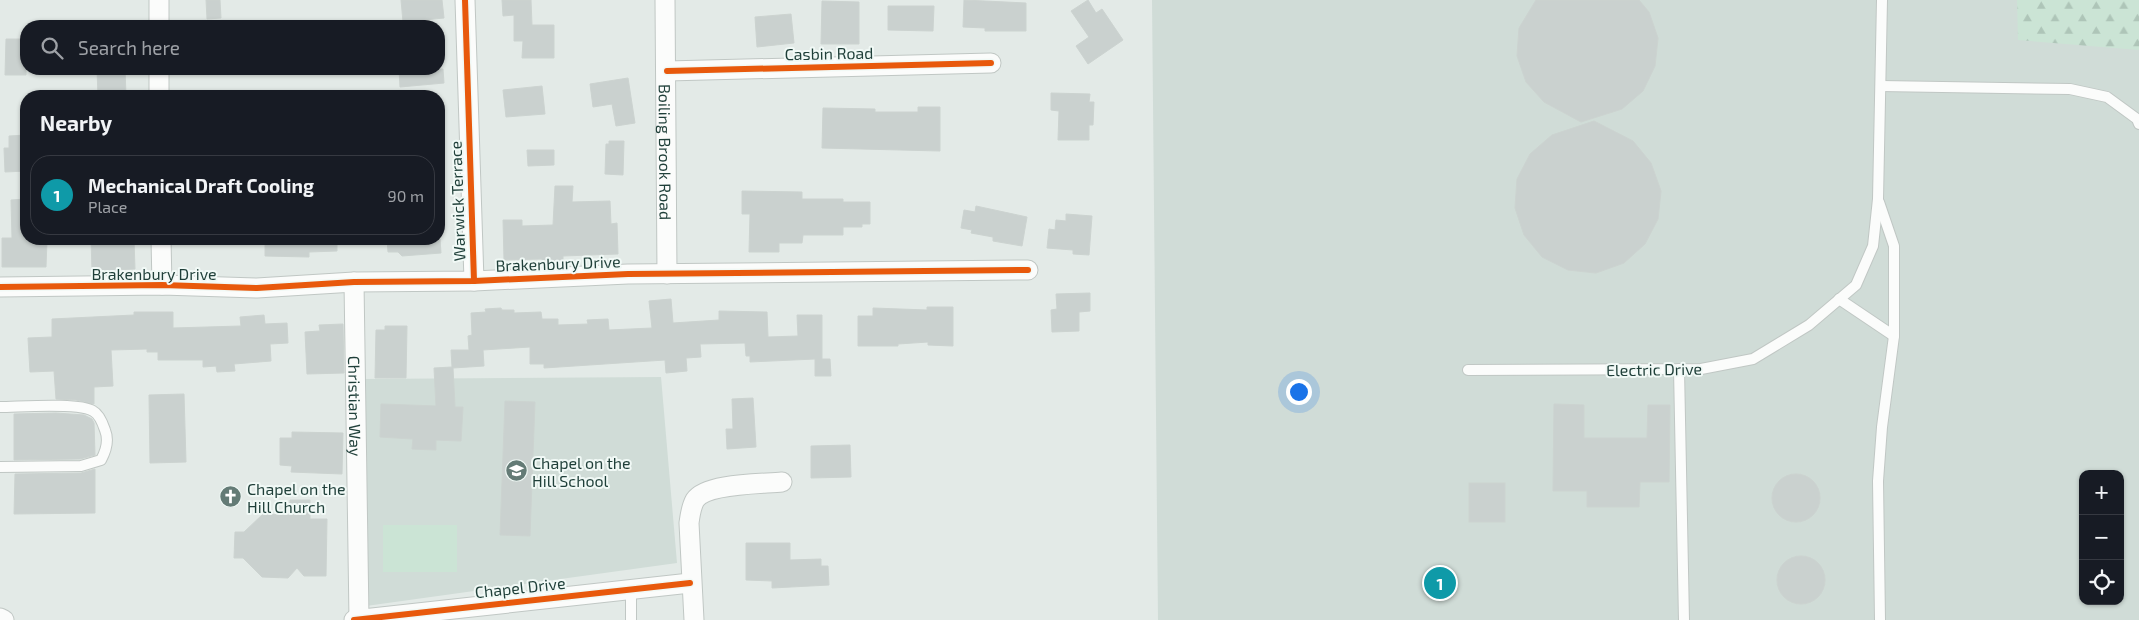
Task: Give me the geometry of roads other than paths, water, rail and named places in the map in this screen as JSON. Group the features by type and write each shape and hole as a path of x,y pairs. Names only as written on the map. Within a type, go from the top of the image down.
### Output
{"street":[{"path":"159,0 159,20"},
{"name":"Warwick Terrace","path":"465,0 474,281"},
{"name":"Boiling Brook Road","path":"665,0 667,274"},
{"name":"Casbin Road","path":"667,71 991,63"},
{"path":"159,75 159,90"},
{"path":"161,245 162,285"},
{"name":"Brakenbury Drive","path":"0,287 162,285 257,288 354,282 474,281 667,274 1028,270"},
{"name":"Christian Way","path":"354,282 356,620"},
{"path":"694,620 690,583 689,523 691,510 696,499 705,492 719,488 782,482"},
{"name":"Chapel Drive","path":"356,620 631,588 690,583"},
{"path":"0,618 4,620"}],"lane":[{"name":"Electric Drive","path":"1468,370 1701,369 1753,359 1809,325 1856,284 1873,246 1878,199 1882,0"},
{"path":"1881,86 2070,89 2107,97 2137,119 2139,124"},
{"path":"1878,199 1894,246 1894,336 1882,427 1878,481 1880,620"},
{"path":"1839,299 1894,336"},
{"path":"1679,369 1684,620"},
{"path":"0,407 80,407 94,411 102,423 106,434 106,452 101,460 81,466 0,466"},
{"path":"631,588 631,620"}],"place":[{"name":"Chapel on the Hill School","path":"516,471"},
{"name":"Chapel on the Hill Church","path":"231,497"},
{"name":"Mechanical Draft Cooling","path":"1440,583"}]}
